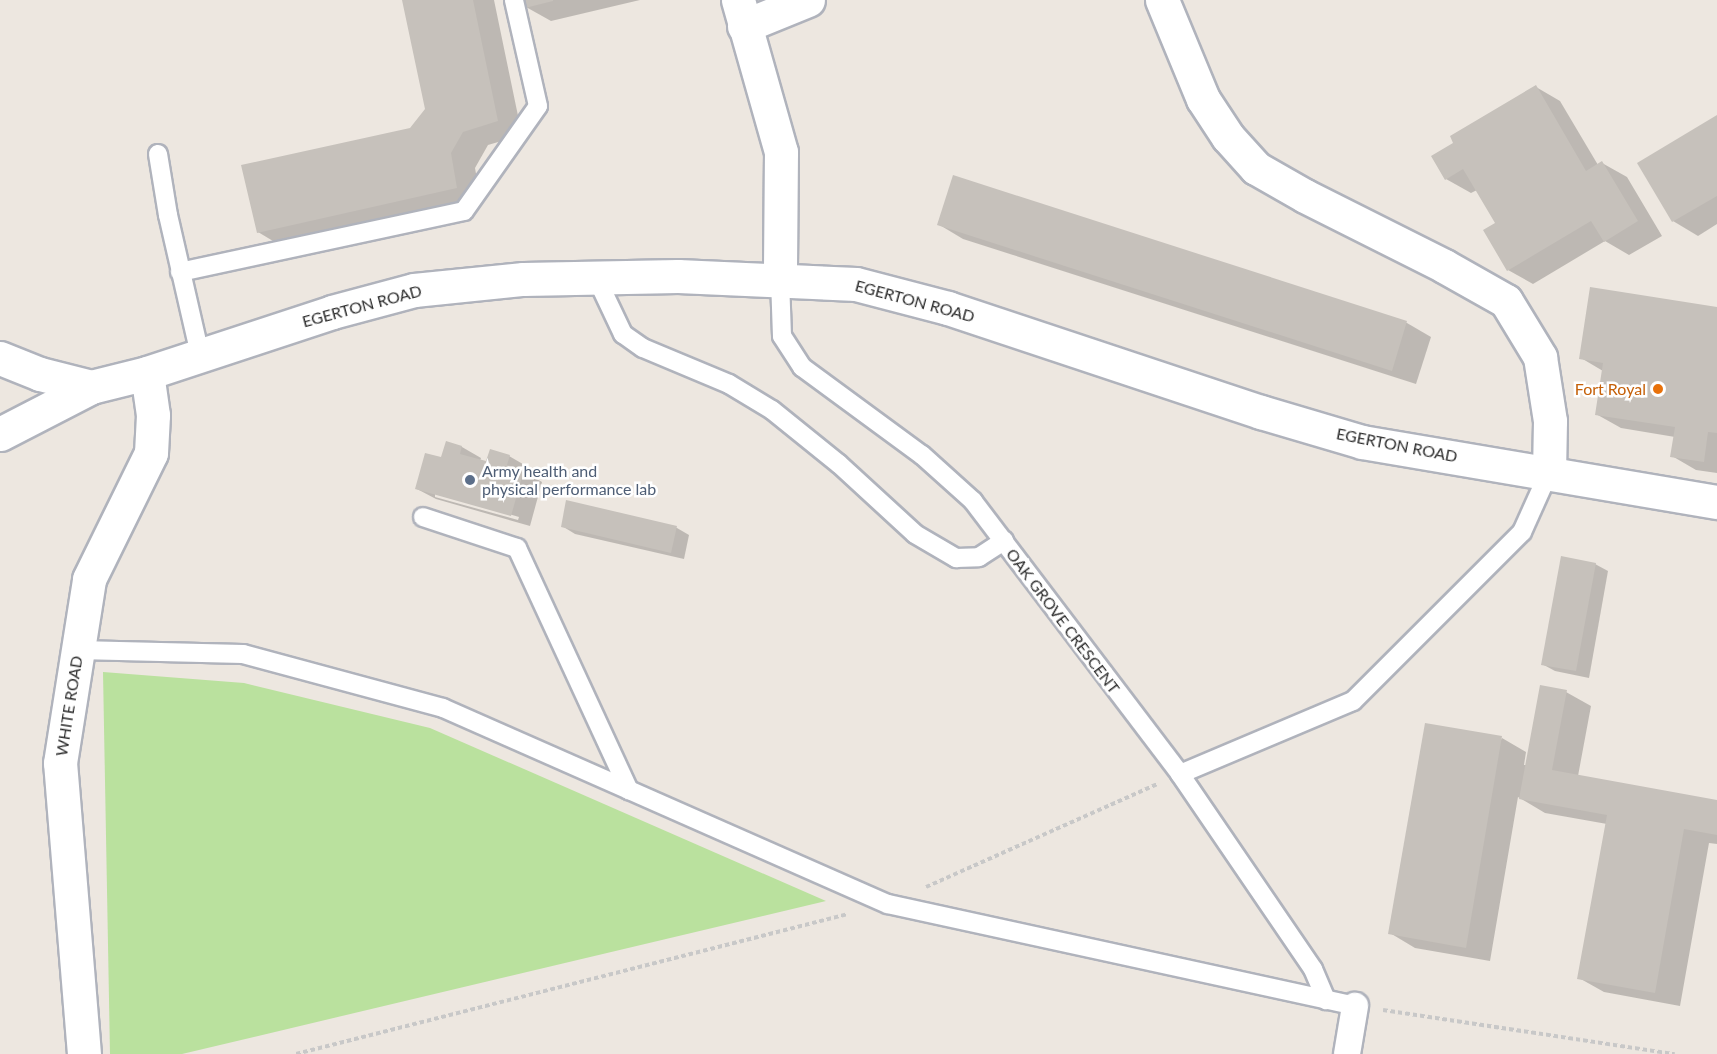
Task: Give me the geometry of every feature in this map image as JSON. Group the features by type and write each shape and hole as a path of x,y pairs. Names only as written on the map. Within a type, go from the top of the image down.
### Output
{"street":[{"path":"780,279 781,152 741,13 808,0"},
{"path":"1162,0 1203,99 1228,137 1256,168 1506,301 1540,357 1550,421 1549,472"},
{"name":"EGERTON ROAD","path":"0,357 40,374 91,387 147,373 332,312 414,290 523,279 596,277 780,279 856,284 948,308 1261,412 1362,442 1717,502"},
{"name":"WHITE ROAD","path":"84,1054 60,763 89,579 152,453 153,415 147,373"},
{"path":"0,434 91,387"},
{"path":"1347,1054 1355,1006"}],"lane":[{"path":"180,272 464,211 538,106 513,0"},
{"path":"158,154 180,272 200,355"},
{"path":"596,277 623,334 643,348 729,384 772,410 838,464 915,534 956,558 979,557 1004,541"},
{"name":"OAK GROVE CRESCENT","path":"780,279 782,336 802,367 922,455 973,501 1180,774 1313,969 1326,1000"},
{"path":"1180,774 1353,701 1522,532 1549,472"},
{"path":"423,517 517,548 629,790"},
{"path":"78,650 243,654 443,708 888,903 1355,1006"}],"path":[{"path":"296,1054 888,903 1180,774"},
{"path":"1355,1006 1675,1054"}],"green space":[{"path":"103,672 244,683 430,728 826,901 182,1054 110,1054"}],"building":[{"path":"402,0 473,0 498,121 463,132 451,153 457,188 257,233 241,165 410,128 425,109"},
{"path":"523,0 553,0 553,1 525,8"},
{"path":"1536,85 1586,171 1602,161 1638,221 1604,242 1591,221 1507,271 1483,230 1495,223 1463,169 1445,180 1431,156 1453,143 1450,136"},
{"path":"1717,115 1717,196 1672,222 1637,163"},
{"path":"953,175 1407,321 1392,371 937,225"},
{"name":"Fort Royal","path":"1590,287 1717,307 1717,433 1708,432 1704,462 1670,457 1675,427 1595,415 1603,363 1579,359"},
{"name":"Army health and physical performance lab","path":"446,441 462,446 460,454 486,461 490,449 510,455 507,465 524,470 511,516 415,489 425,453 441,457"},
{"path":"566,500 677,526 671,553 561,527"},
{"path":"1561,556 1596,563 1576,671 1541,665"},
{"path":"1540,685 1567,690 1552,770 1717,800 1717,835 1684,829 1655,993 1577,979 1607,815 1519,799"},
{"path":"1425,723 1502,736 1466,948 1388,934"}],"place":[{"name":"Fort Royal","path":"1658,389"},
{"name":"Army health and physical performance lab","path":"470,480"}]}
